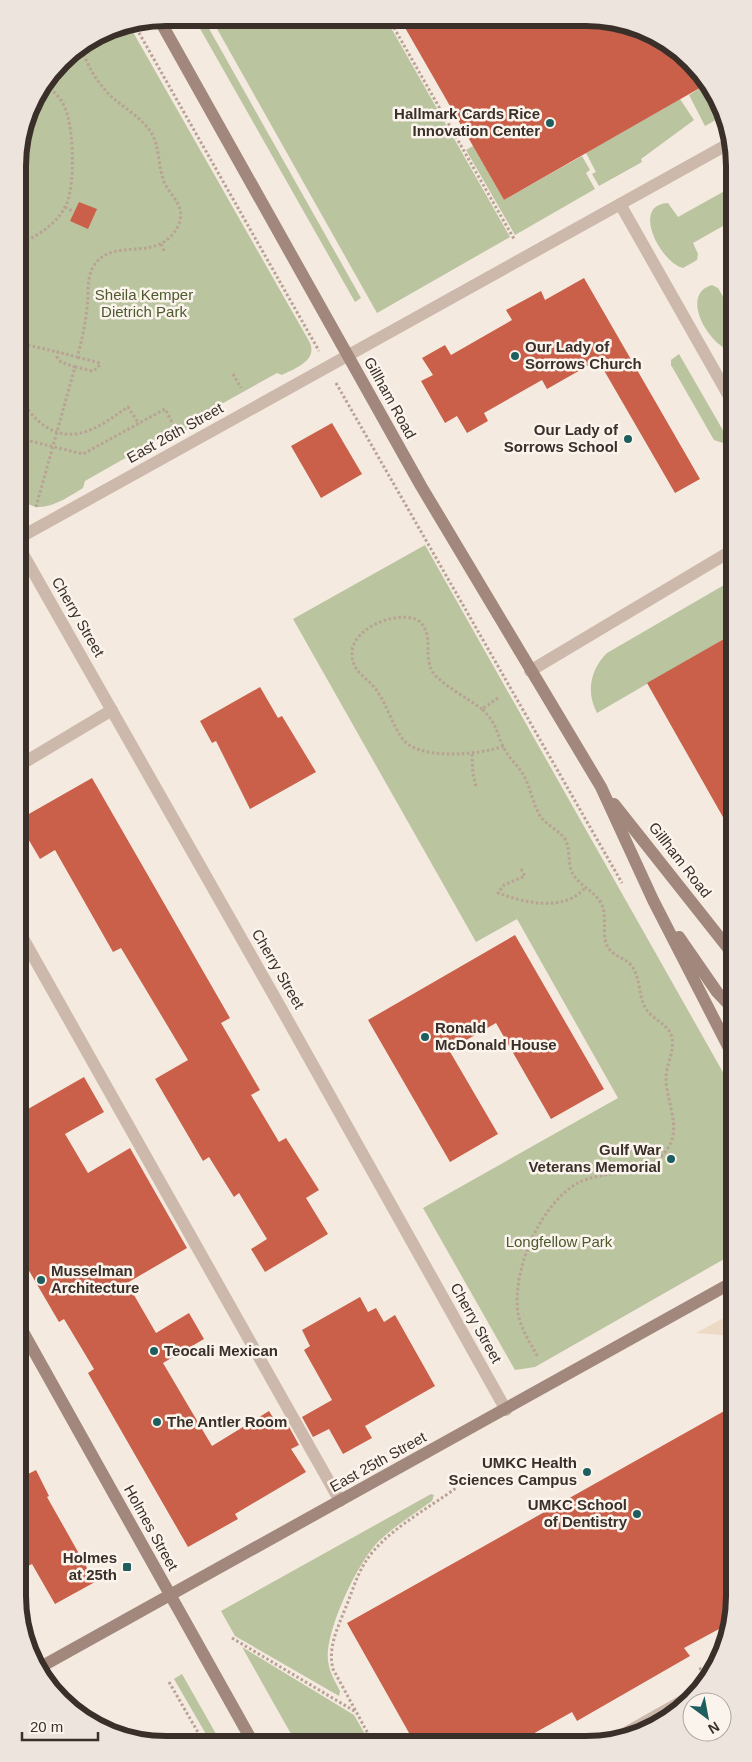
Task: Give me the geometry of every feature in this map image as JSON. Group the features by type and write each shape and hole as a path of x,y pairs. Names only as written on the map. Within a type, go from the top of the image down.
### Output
{"main road":[{"name":"Gillham Road","path":"163,26 421,486 601,787 653,900 725,1042"},
{"name":"Gillham Road","path":"601,787 725,944"},
{"name":"Gillham Road","path":"653,900 717,992 725,1001"},
{"name":"East 25th Street","path":"44,1665 506,1410 725,1286"},
{"name":"Holmes Street","path":"26,1347 249,1736"}],"street":[{"name":"East 26th Street","path":"27,534 724,145"},
{"path":"620,204 726,391"},
{"path":"530,670 726,554"},
{"name":"Cherry Street","path":"27,561 506,1410"},
{"path":"27,761 112,710"},
{"path":"26,944 340,1500"},
{"path":"643,1723 667,1709"}],"path":[{"path":"393,26 513,238"},
{"path":"137,29 626,891"},
{"path":"77,357 87,305 89,278 95,264 104,256 114,252 156,247 166,241 178,226 180,211 176,198 164,182 156,142 146,126 98,82 84,53"},
{"path":"27,240 46,229 65,207 71,182 68,118 59,98 49,89"},
{"path":"65,207 74,212"},
{"path":"161,244 164,251"},
{"path":"27,345 58,352 100,363 98,368 92,371 75,367 61,362 57,357 58,352"},
{"path":"36,507 75,367"},
{"path":"233,374 241,388"},
{"path":"27,408 37,421 57,432 71,434 84,432 106,422 128,407 138,424"},
{"path":"27,440 83,454 164,409 174,426"},
{"path":"504,746 472,754 424,752 409,746 402,740 376,689 355,668 352,656 354,644 364,632 380,623 402,617 418,620 428,633 429,659 434,673 482,709 494,722 504,746 524,774 541,817 565,839 572,872 601,903 605,917 604,934 607,945 610,950 630,964 640,983 641,997 645,1008 667,1028 672,1039 666,1075 673,1129 670,1142 651,1163 634,1170 578,1183 558,1198 548,1209 526,1257 517,1298 521,1327 538,1357"},
{"path":"482,709 498,698"},
{"path":"472,754 472,774 476,787"},
{"path":"521,869 525,876 504,885 498,893 519,900 560,903 573,899 585,888"},
{"path":"369,1736 336,1676 332,1664 334,1639 342,1616 370,1555 402,1527 456,1488 450,1477"},
{"path":"232,1638 356,1712"},
{"path":"699,1669 705,1669"},
{"path":"169,1682 200,1736"}],"green space":[{"path":"199,26 208,26 361,298 355,302"},
{"path":"216,26 390,26 510,237 377,313"},
{"name":"Sheila Kemper Dietrich Park","path":"132,31 309,341 311,353 309,358 299,366 282,375 277,373 198,417 198,423 187,430 178,428 85,481 83,488 59,502 41,507 27,503 27,148 31,130 41,104 61,74 81,55 96,45"},
{"path":"701,87 717,119 705,126 689,95"},
{"path":"680,99 694,120 641,159 642,162 599,186 592,174 596,172 586,153"},
{"path":"473,146 504,200 582,156 590,170 586,173 595,189 515,235 466,150"},
{"path":"726,190 726,224 693,243 698,254 697,260 683,268 674,264 666,256 653,234 650,223 651,213 657,206 668,203 678,217"},
{"path":"712,285 718,288 726,299 726,348 706,330 701,319 698,298 702,290"},
{"path":"679,354 726,435 726,441 723,443 714,440 671,365 671,360"},
{"name":"Longfellow Park","path":"425,545 725,1076 725,1258 535,1367 515,1370 423,1208 618,1098 517,919 476,942 293,619"},
{"path":"726,584 726,638 597,713 591,689 593,674 607,653"},
{"path":"431,1494 434,1495 432,1501 392,1529 372,1549 345,1596 332,1632 328,1660 332,1676 340,1691 339,1696 235,1636 221,1611"},
{"path":"242,1647 354,1715 366,1736 292,1736"},
{"path":"182,1674 217,1736 207,1736 174,1679"}],"shaded area":[{"path":"725,1317 725,1335 696,1333"}],"building":[{"name":"Hallmark Cards Rice Innovation Center","path":"404,26 604,27 631,34 664,50 685,67 701,87 504,200"},
{"path":"79,202 97,209 88,229 70,221"},
{"name":"Our Lady of Sorrows Church","path":"584,278 700,479 675,493 598,360 547,389 542,380 484,413 488,421 467,433 457,416 445,423 421,381 433,375 422,358 445,345 451,355 512,320 506,310 541,291 545,300"},
{"path":"332,423 362,474 321,498 291,446"},
{"path":"726,638 726,822 647,683"},
{"path":"260,687 278,718 282,716 316,772 250,809 216,741 212,743 200,721"},
{"path":"92,778 230,1018 221,1023 260,1090 251,1095 279,1142 286,1138 319,1190 306,1198 328,1234 265,1272 251,1249 267,1239 239,1193 234,1197 209,1157 203,1161 155,1079 188,1060 121,948 113,952 55,850 40,859 27,836 27,815"},
{"name":"Ronald McDonald House","path":"515,935 604,1089 551,1119 496,1023 449,1050 498,1134 450,1162 368,1020"},
{"path":"84,1077 104,1112 65,1134 88,1173 130,1148 187,1248 127,1283 156,1333 189,1313 204,1339 163,1363 212,1446 269,1411 277,1424 282,1421 285,1426 288,1425 299,1445 291,1449 306,1472 235,1514 238,1519 188,1547 88,1373 94,1369 64,1319 59,1322 26,1266 26,1110"},
{"path":"360,1297 368,1312 376,1308 384,1322 395,1315 435,1386 365,1426 372,1438 343,1454 329,1429 313,1437 302,1417 332,1400 304,1350 310,1346 302,1330"},
{"name":"UMKC School of Dentistry","path":"725,1410 725,1605 722,1627 684,1648 690,1656 577,1721 572,1712 529,1736 411,1736 347,1623"},
{"path":"36,1470 49,1496 47,1497 95,1582 55,1604 32,1564 26,1567 26,1475"}],"place":[{"name":"Hallmark Cards Rice Innovation Center","path":"550,123"},
{"name":"Our Lady of Sorrows Church","path":"515,356"},
{"name":"Our Lady of Sorrows School","path":"628,439"},
{"name":"Ronald McDonald House","path":"425,1037"},
{"name":"Gulf War Veterans Memorial","path":"671,1159"},
{"name":"Musselman Architecture","path":"41,1280"},
{"name":"Teocali Mexican","path":"154,1351"},
{"name":"The Antler Room","path":"157,1422"},
{"name":"UMKC Health Sciences Campus","path":"587,1472"},
{"name":"UMKC School of Dentistry","path":"637,1514"},
{"name":"Holmes at 25th","path":"127,1567"}]}
